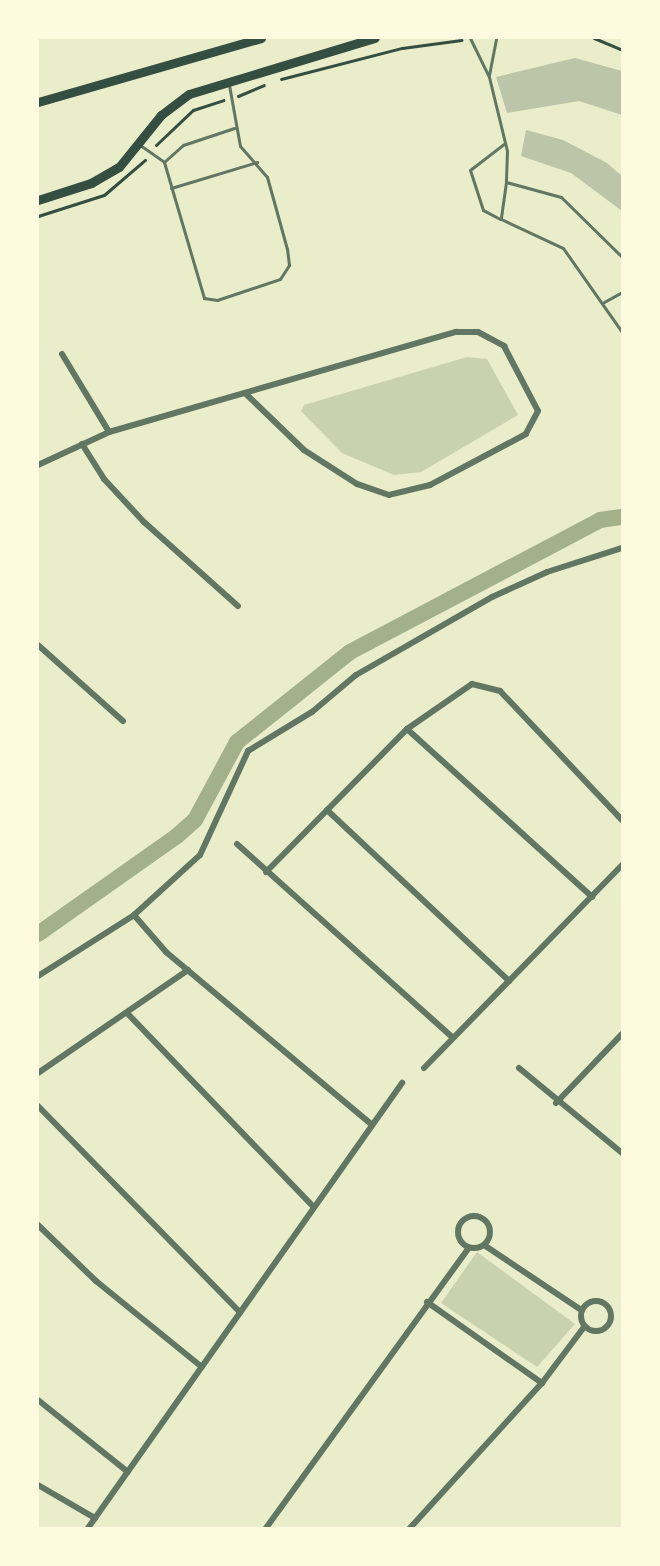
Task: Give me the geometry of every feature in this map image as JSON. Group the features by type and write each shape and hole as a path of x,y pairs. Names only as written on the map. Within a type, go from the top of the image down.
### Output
{"main road":[{"path":"38,102 261,38"},
{"path":"38,200 105,176 140,145 176,101 228,79 375,38"}],"street":[{"path":"38,465 109,432 456,332 478,332 513,358 536,403 536,422 526,434 410,492 389,495 357,484 296,443 246,394"},
{"path":"62,354 109,432"},
{"path":"82,444 104,479 144,522 238,606"},
{"path":"38,976 134,915 200,855 248,751 312,712 356,675 492,597 547,572 622,548"},
{"path":"38,645 123,721"},
{"path":"266,872 407,729 463,688 492,685 622,819"},
{"path":"407,729 592,897"},
{"path":"327,810 509,981"},
{"path":"237,843 266,872 452,1037"},
{"path":"424,1068 622,865"},
{"path":"134,915 188,970 372,1125"},
{"path":"38,1073 188,970"},
{"path":"127,1013 314,1207"},
{"path":"556,1103 622,1034"},
{"path":"519,1068 556,1103 622,1153"},
{"path":"88,1528 402,1083"},
{"path":"38,1106 240,1312"},
{"path":"469,1248 457,1231 471,1216 489,1225 484,1245"},
{"path":"38,1225 96,1281 201,1367"},
{"path":"266,1528 427,1302 469,1248 484,1245 581,1310 584,1327 542,1383 410,1528"},
{"path":"581,1310 595,1300 611,1312 603,1330 584,1327"},
{"path":"427,1302 542,1383"},
{"path":"38,1400 128,1472"},
{"path":"38,1485 95,1518"}],"lane":[{"path":"469,38 489,77 505,142 506,182 501,219"},
{"path":"489,77 496,38"},
{"path":"140,145 164,162 200,293 209,301 217,300 280,279 289,265 267,177 257,162 240,146 234,128 228,79"},
{"path":"164,162 183,145 234,128"},
{"path":"505,142 470,170 483,210 563,248 604,302 622,332"},
{"path":"171,188 257,162"},
{"path":"506,182 561,197 622,256"},
{"path":"604,302 622,292"}],"path":[{"path":"277,78 469,38"},
{"path":"594,38 622,50"},
{"path":"38,216 116,188 193,110 262,88 267,81"}],"green space":[{"path":"467,357 487,359 518,415 421,472 394,475 342,453 301,411 304,405"},
{"path":"477,1252 575,1324 537,1367 441,1303"}],"building":[{"path":"575,58 622,71 622,115 579,101 507,113 496,77"},
{"path":"526,130 563,140 607,163 622,176 622,211 571,173 521,156"}],"waterway":[{"path":"38,934 177,836 195,820 237,742 350,652 600,520 622,517"}]}
